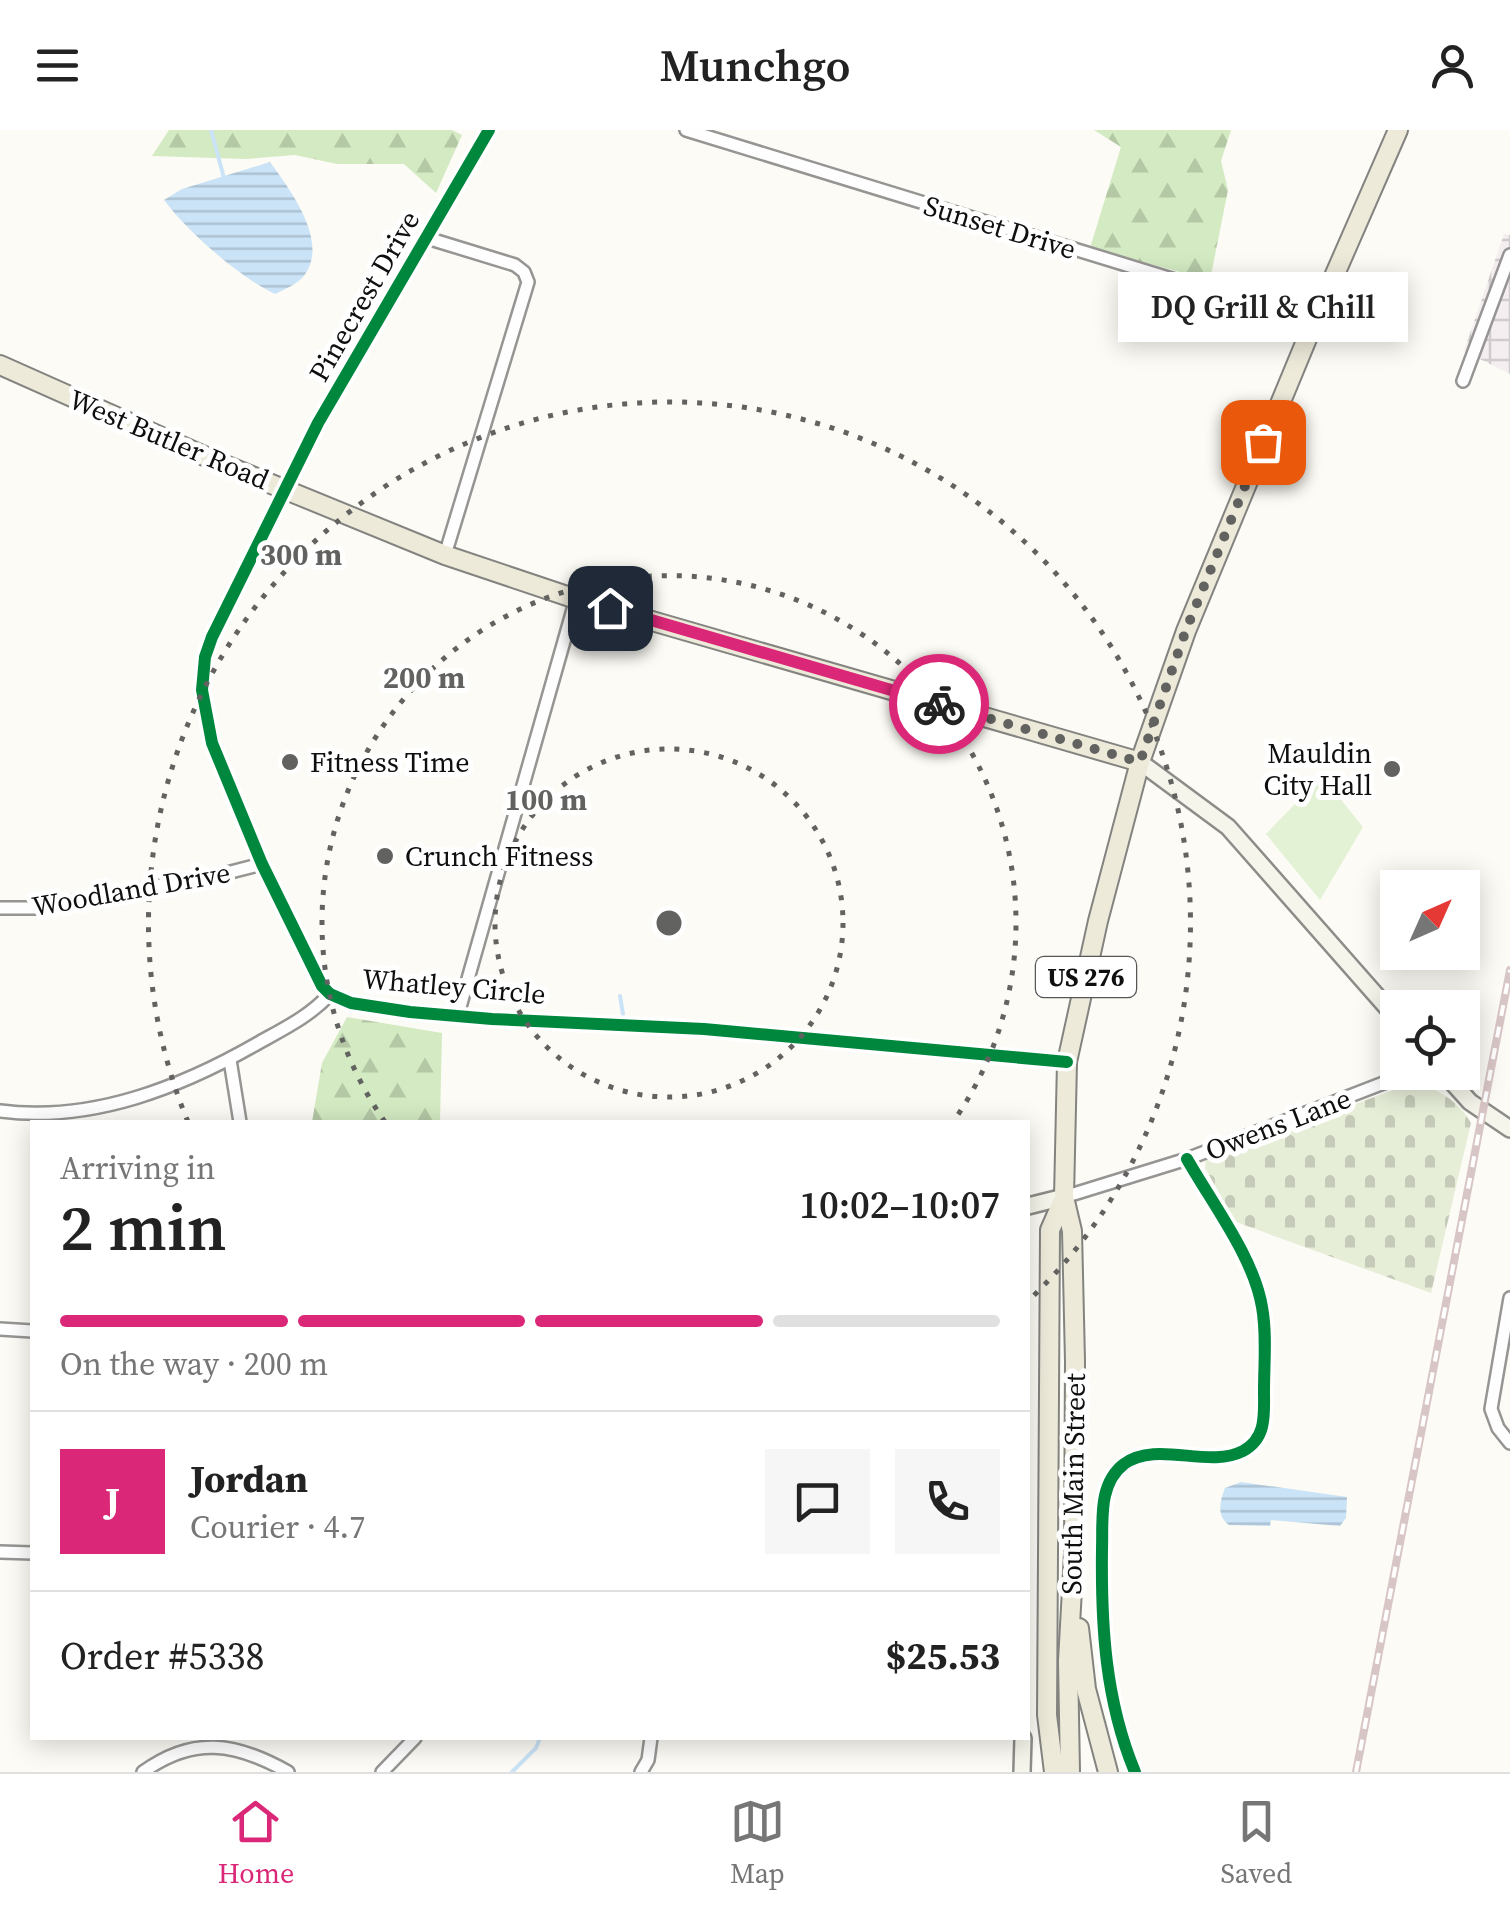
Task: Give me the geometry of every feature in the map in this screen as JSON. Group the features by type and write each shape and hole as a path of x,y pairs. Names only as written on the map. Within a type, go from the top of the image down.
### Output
{"main road":[{"name":"US 276","path":"1140,762 1219,547 1398,130"},
{"name":"West Butler Road","path":"0,365 220,463 445,555 576,599 1140,762"},
{"path":"1140,762 1228,827 1380,1000"},
{"name":"South Main Street","path":"1070,1772 1074,1324 1072,1231 1064,1197 1067,1062 1098,921 1140,762"},
{"path":"1461,1090 1483,1112 1510,1130"},
{"name":"South Main Street","path":"1054,1772 1047,1714 1050,1230 1064,1197"},
{"name":"Owens Lane","path":"1030,1206 1064,1197"},
{"name":"US 276","path":"1074,1553 1086,1689 1108,1772"},
{"name":"US 276","path":"1044,1772 1047,1714"},
{"path":"1022,1772 1023,1740"}],"street":[{"name":"Pinecrest Drive","path":"285,488 318,423 489,130"},
{"name":"Sunset Drive","path":"686,130 1273,310 1311,328"},
{"path":"427,238 515,265 528,282 445,555"},
{"path":"1463,381 1510,256"},
{"name":"Whatley Circle","path":"285,488 212,638 202,678 203,705 212,744 262,864 309,965 330,994 374,1008 492,1020 704,1028 1067,1062"},
{"path":"458,1014 576,599"},
{"name":"Woodland Drive","path":"0,908 36,908 262,864"},
{"path":"0,1111 40,1113 158,1092 230,1060 314,1012 330,994"},
{"path":"230,1060 240,1120"},
{"name":"Owens Lane","path":"1064,1197 1187,1159 1380,1084"},
{"path":"1135,1772 1114,1700 1104,1646 1100,1589 1105,1494 1117,1472 1136,1458 1224,1456 1240,1452 1254,1442 1264,1418 1264,1324 1260,1296 1247,1264 1187,1159"},
{"path":"1510,1298 1492,1409 1498,1428 1510,1443"},
{"path":"0,1329 30,1331"},
{"path":"0,1552 30,1553"},
{"path":"382,1772 413,1740"},
{"path":"642,1772 651,1740"},
{"path":"143,1772 172,1753 196,1747 246,1754 288,1772"}],"shaded area":[{"path":"1504,234 1510,235 1510,374 1464,351"}],"green space":[{"path":"169,130 452,130 462,135 436,193 404,164 337,164 295,155 246,159 152,156"},
{"path":"1094,130 1231,130 1221,161 1228,190 1210,280 1090,248 1121,147"},
{"path":"1322,776 1363,827 1320,900 1266,834"},
{"path":"347,1017 442,1033 440,1120 312,1120 322,1063"},
{"path":"1394,1090 1434,1090 1460,1108 1471,1123 1431,1293 1236,1222 1205,1168 1206,1158"}],"water":[{"path":"270,162 304,217 312,249 303,277 275,294 215,253 164,200 182,189"},
{"path":"1241,1482 1347,1497 1346,1518 1340,1526 1271,1520 1270,1526 1229,1525 1221,1513 1222,1498 1225,1488"}],"waterway":[{"path":"211,130 224,178"},
{"path":"620,996 623,1014"},
{"path":"512,1772 539,1740"}],"railway":[{"path":"1356,1772 1510,970"}],"cycle path":[{"path":"489,130 318,423 205,657 202,690 212,743 262,864 322,986 351,1003 410,1012 704,1029 1067,1062"},
{"path":"1135,1772 1117,1717 1104,1634 1106,1492 1116,1472 1137,1457 1214,1457 1243,1451 1256,1439 1264,1417 1264,1328 1258,1288 1231,1231 1187,1159"}],"way so far":[{"path":"939,704 1140,762 1186,630 1263,442"}],"place":[{"name":"DQ Grill & Chill","path":"1263,442"},
{"name":"Fitness Time","path":"290,762"},
{"name":"Mauldin City Hall","path":"1392,769"},
{"name":"Crunch Fitness","path":"385,856"}],"route":[{"path":"610,608 939,704"}]}
